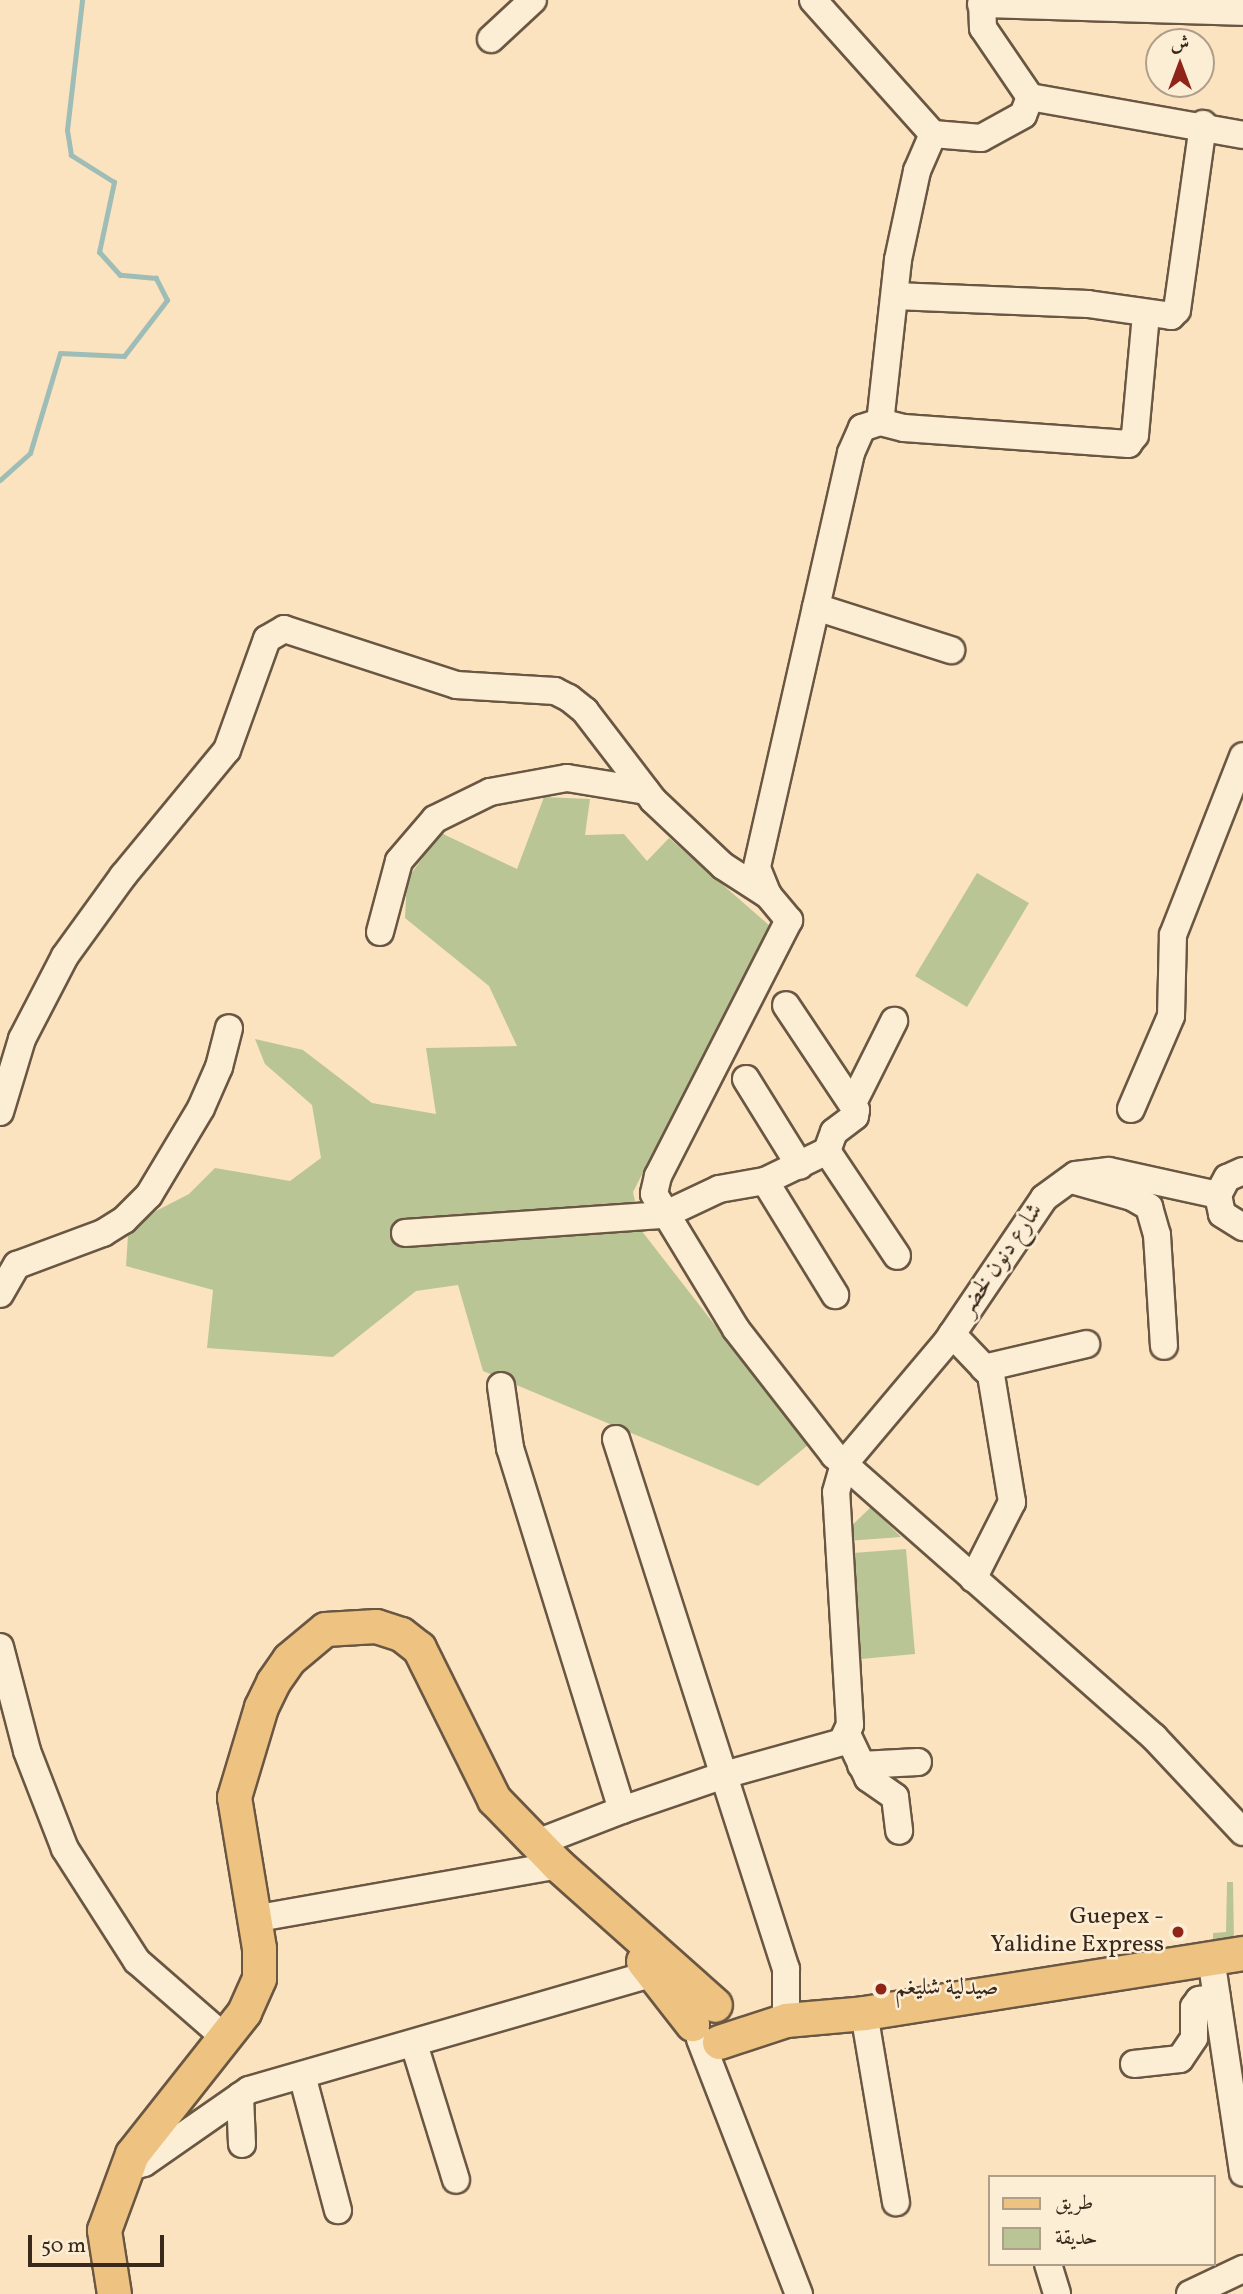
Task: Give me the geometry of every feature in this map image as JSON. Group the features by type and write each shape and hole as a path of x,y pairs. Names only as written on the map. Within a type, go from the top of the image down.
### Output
{"main road":[{"path":"114,2294 104,2230 125,2169 146,2136 244,2012 259,1978 253,1919 234,1797 241,1766 273,1682 289,1659 325,1629 376,1626 401,1634 419,1648 494,1799 547,1854 600,1902 709,2024"},
{"path":"600,1902 652,1974 709,2024 864,2013 1227,1956"}],"street":[{"path":"491,39 533,0"},
{"path":"813,0 933,134 981,138 1023,115 1030,97"},
{"path":"1243,12 982,2 983,28 1030,97 1203,124 1243,135"},
{"path":"895,296 1088,304 1166,317 1177,310 1203,124"},
{"path":"880,422 895,296 917,171 933,134"},
{"path":"768,895 757,868 852,453 862,428 880,422 904,428 1128,444 1135,435 1146,313"},
{"path":"817,607 951,650"},
{"path":"0,1112 22,1039 65,956 122,876 227,750 267,639 274,633 293,631 456,685 555,691 585,711 646,791 723,866 768,895 789,920 658,1176 654,1194 664,1215 736,1329 844,1464 1154,1737 1243,1832"},
{"path":"1131,1109 1171,1016 1172,935 1243,756"},
{"path":"380,932 399,861 435,819 490,792 567,778 646,791"},
{"path":"405,1233 664,1215 719,1189 765,1181 827,1151 834,1132 855,1116 853,1103 786,1005"},
{"path":"853,1103 894,1021"},
{"path":"0,1294 17,1265 103,1233 124,1220 149,1195 201,1108 219,1066 229,1028"},
{"path":"746,1079 800,1166"},
{"path":"827,1151 897,1256"},
{"name":"شارع دنون لخضر","path":"844,1464 952,1334 1044,1198 1069,1180 1109,1171 1218,1195"},
{"path":"1243,1171 1227,1178 1218,1195 1222,1214 1243,1227"},
{"path":"1069,1180 1132,1197 1149,1207 1157,1235 1164,1346"},
{"path":"765,1181 835,1295"},
{"path":"952,1334 991,1375 1012,1502 973,1579"},
{"path":"984,1368 1086,1344"},
{"path":"500,1386 510,1448 622,1810"},
{"path":"616,1439 786,1969 786,2020"},
{"path":"844,1464 836,1492 847,1734 872,1783 895,1797 899,1830"},
{"path":"0,1647 27,1751 65,1849 137,1961 224,2037"},
{"path":"253,1919 547,1854 622,1810 724,1775 834,1747 847,1734"},
{"path":"861,1765 918,1762"},
{"path":"1227,1956 1217,1997 1243,2173"},
{"path":"125,2169 144,2163 240,2096 302,2075 652,1974"},
{"path":"1134,2064 1180,2059 1194,2038 1194,2007 1199,2000 1217,1997"},
{"path":"864,2013 896,2202"},
{"path":"709,2024 799,2294"},
{"path":"414,2044 456,2180"},
{"path":"302,2075 338,2210"},
{"path":"240,2096 242,2144"},
{"path":"1049,2266 1057,2294"},
{"path":"1191,2294 1243,2269"}],"green space":[{"path":"544,797 590,799 585,835 624,834 647,861 669,838 770,926 633,1192 641,1230 808,1445 758,1486 483,1371 458,1285 416,1291 333,1357 207,1348 213,1290 126,1266 128,1235 156,1211 189,1194 215,1168 290,1181 321,1158 312,1105 265,1064 255,1039 303,1050 372,1103 436,1114 426,1048 517,1046 489,986 405,918 407,879 441,833 517,869"},
{"path":"977,873 1029,903 967,1007 915,976"},
{"path":"871,1507 901,1537 846,1541 845,1532"},
{"path":"906,1549 915,1654 861,1659 853,1553"},
{"path":"1227,1882 1233,1882 1234,1941 1213,1941 1213,1933 1226,1932"}],"waterway":[{"path":"0,480 30,453 60,353 124,356 167,300 156,278 120,275 99,252 114,182 71,155 67,130 82,0"}],"place":[{"name":"Guepex - Yalidine Express","path":"1178,1932"},
{"name":"صيدلية شليغم","path":"881,1989"}]}
